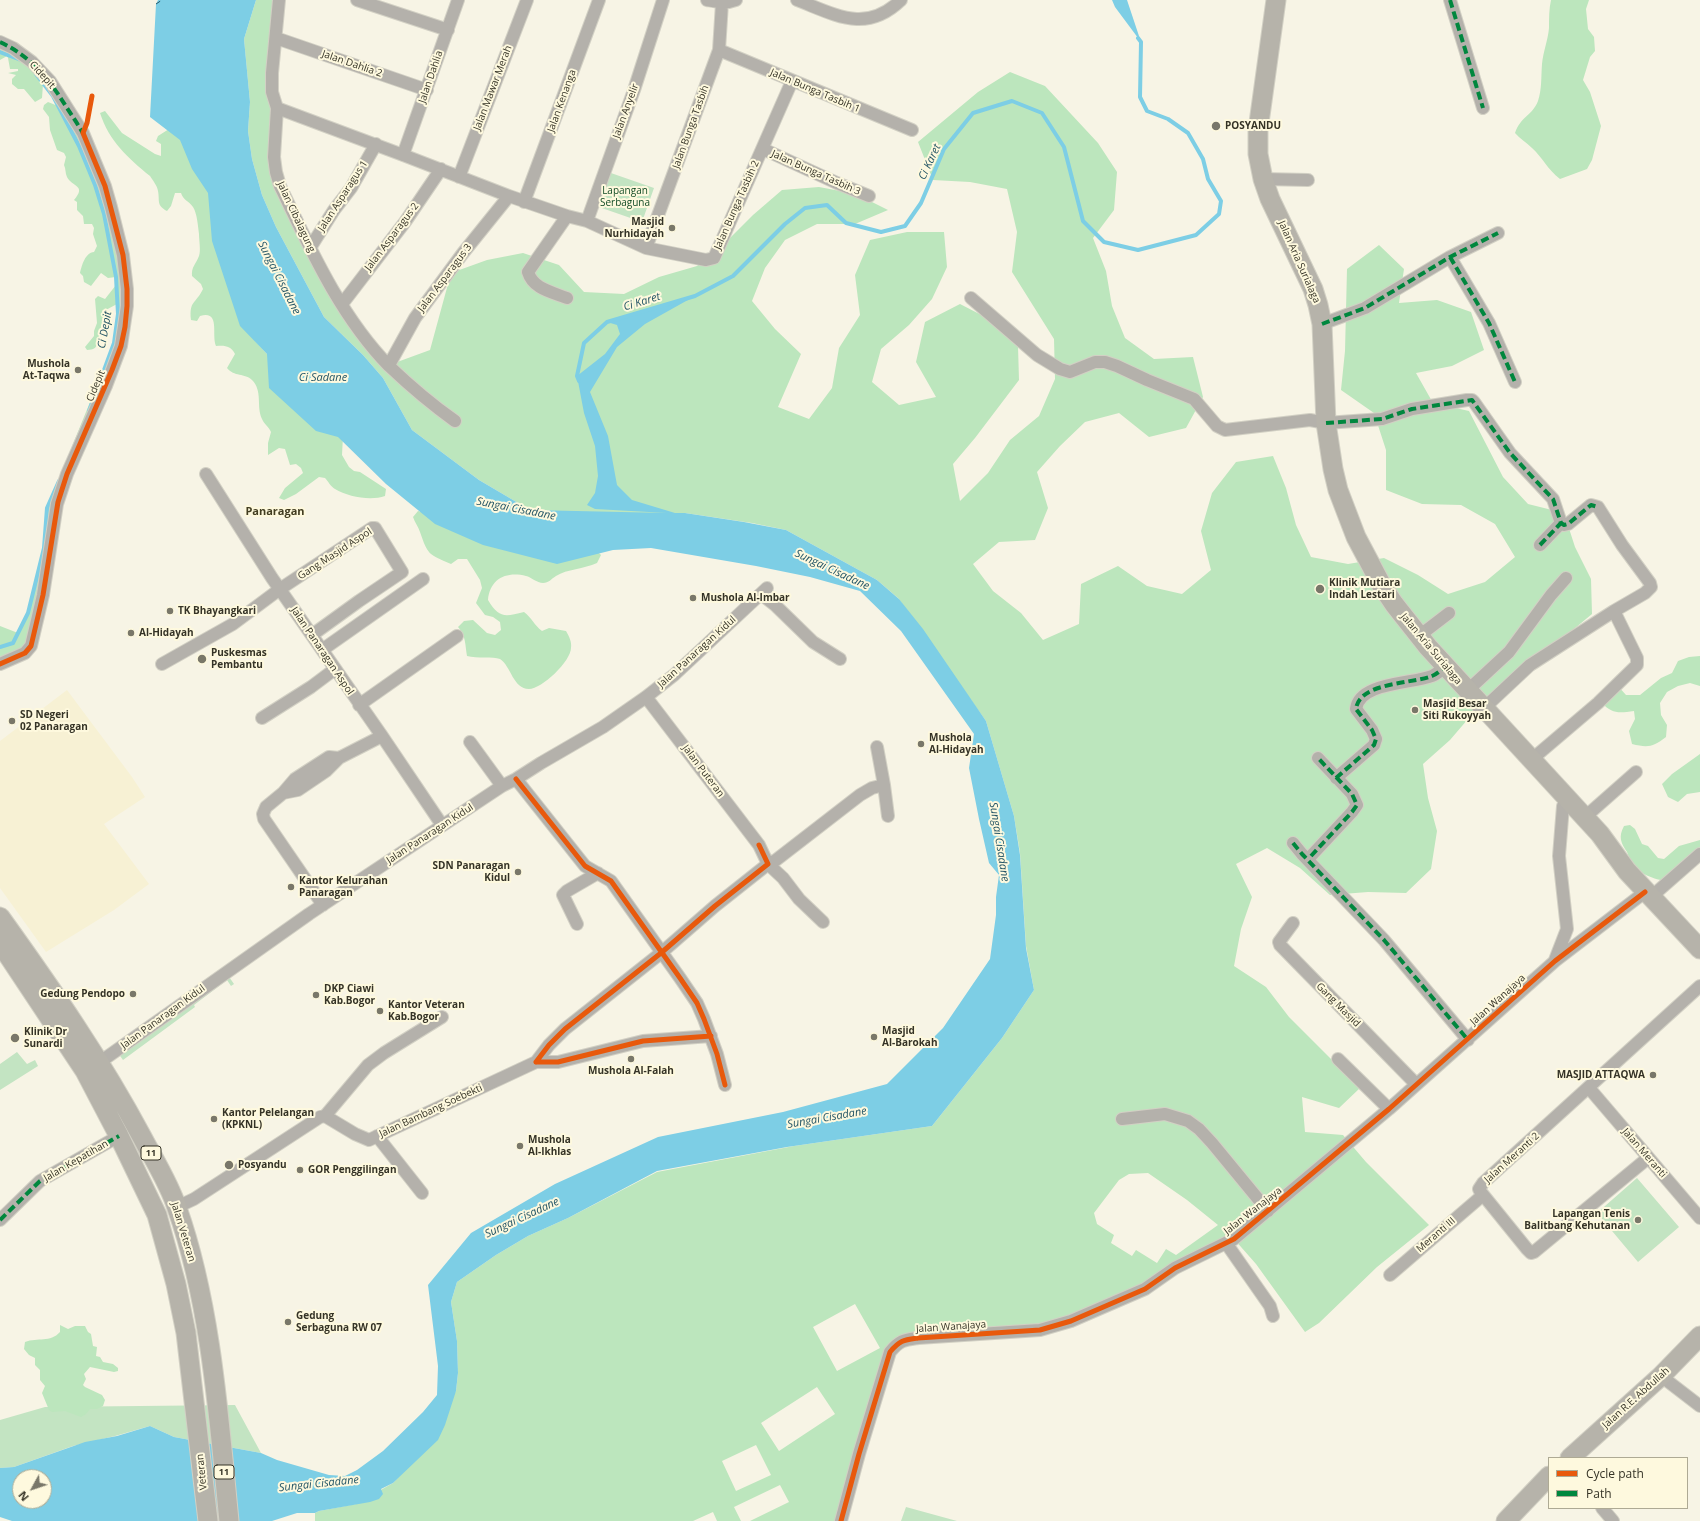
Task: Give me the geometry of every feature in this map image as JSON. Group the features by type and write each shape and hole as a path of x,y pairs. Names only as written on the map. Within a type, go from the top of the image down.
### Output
{"main road":[{"name":"Jalan Aria Surialaga","path":"1276,0 1258,130 1258,154 1263,179 1270,199 1313,289 1322,324 1326,423 1338,490 1353,531 1382,586 1419,636 1445,667 1600,834 1626,871 1700,948"},
{"name":"Jalan Veteran","path":"0,917 93,1067 157,1166 177,1207 195,1271 207,1338 219,1423 229,1521"},
{"name":"Jalan Veteran","path":"0,943 93,1067 119,1136 157,1215 176,1284 186,1333 197,1424"},
{"name":"Jalan R.E. Abdullah","path":"1571,1457 1661,1376 1700,1336"},
{"name":"Veteran","path":"197,1424 208,1521"},
{"path":"1506,1521 1548,1477"}],"street":[{"name":"Jalan Cibalagung","path":"280,0 272,73 272,92 277,108 274,157 280,186 310,248 342,304 366,338 389,365 414,389 455,421"},
{"path":"357,0 448,30"},
{"name":"Jalan Dahlia","path":"403,155 458,0"},
{"name":"Jalan Mawar Merah","path":"459,177 527,0"},
{"name":"Jalan Kenanga","path":"524,202 599,0"},
{"name":"Jalan Anyelir","path":"587,221 634,90 663,0"},
{"path":"707,0 722,3 729,3 736,0"},
{"path":"797,0 844,18 856,20 870,18 884,13 893,8 901,0"},
{"path":"1450,0 1483,108"},
{"name":"Jalan Bunga Tasbih","path":"646,248 719,50 722,3"},
{"name":"Jalan Dahlia 2","path":"276,38 427,90"},
{"name":"Cidepit","path":"0,42 13,48 32,62 50,82 83,133 105,186 111,206 123,255 127,289 126,320 121,346 67,474 58,504 43,595 28,649 0,664"},
{"name":"Jalan Bunga Tasbih 1","path":"719,50 912,130"},
{"name":"Jalan Bunga Tasbih 2","path":"277,108 376,144 524,202 587,221 646,248 706,260 714,258 792,81"},
{"name":"Jalan Asparagus 1","path":"310,248 334,210 351,188 376,144"},
{"name":"Jalan Bunga Tasbih 3","path":"763,149 869,196"},
{"name":"Jalan Asparagus 2","path":"342,304 405,222 441,169"},
{"path":"1263,179 1308,180"},
{"name":"Jalan Asparagus 3","path":"389,365 415,318 509,196"},
{"path":"567,216 528,272 530,279 536,285 567,298"},
{"path":"1322,324 1365,308 1450,257 1498,233"},
{"path":"1450,257 1489,323 1515,382"},
{"path":"971,298 1037,355 1060,369 1070,372 1095,362 1105,362 1116,366 1194,399 1217,426 1225,430 1310,420 1326,423 1382,419 1412,409 1472,400 1510,453 1552,499 1561,523"},
{"name":"Jalan Panaragan Aspol","path":"206,474 272,578 442,825"},
{"path":"1484,709 1530,665 1649,590 1651,587 1650,583 1622,545 1598,507 1591,505 1568,524 1564,525 1561,523"},
{"path":"1540,545 1561,523"},
{"name":"Gang Masjid Aspol","path":"280,589 372,528 375,528 402,572 312,635"},
{"path":"1467,691 1509,652 1551,595 1566,578"},
{"path":"322,650 423,579"},
{"path":"162,664 233,624 280,589"},
{"name":"Jalan Panaragan Kidul","path":"93,1067 323,905 442,825 541,762 603,727 646,697 674,675 764,591 813,642 840,659"},
{"path":"1531,760 1598,703 1637,665 1636,658 1614,611"},
{"path":"1419,636 1449,612"},
{"path":"359,705 457,636"},
{"path":"1336,778 1374,745 1376,739 1372,730 1356,709 1357,703 1362,696 1376,689 1433,675 1445,667"},
{"path":"262,718 311,687 335,669"},
{"name":"Jalan Puteran","path":"646,697 759,845 768,864"},
{"path":"323,905 264,819 263,814 266,808 283,793 295,779 329,757 339,758 382,736"},
{"path":"470,742 502,786"},
{"path":"877,747 888,816"},
{"path":"1311,856 1352,812 1357,804 1352,794 1318,758"},
{"path":"1585,817 1636,772"},
{"path":"516,779 585,866 611,881 680,978 697,1003 711,1036 725,1085"},
{"path":"536,1062 549,1045 565,1029 661,953 715,906 860,795 872,788 884,786"},
{"path":"1555,961 1567,929 1560,856 1563,806 1568,799"},
{"path":"1293,843 1384,940 1468,1040"},
{"name":"Jalan Wanajaya","path":"841,1521 859,1454 890,1352 897,1344 903,1340 918,1338 1040,1330 1071,1321 1145,1289 1175,1268 1234,1239 1389,1109 1555,961 1648,894 1700,854"},
{"path":"768,864 783,878 799,899 823,922"},
{"path":"576,924 563,895 567,891 598,873"},
{"name":"Gang Masjid","path":"1294,924 1279,942 1280,945 1416,1084"},
{"name":"Jalan Meranti 2","path":"1648,1158 1531,1253 1483,1195 1480,1189 1483,1183 1700,986"},
{"path":"177,1207 194,1199 320,1117 325,1116 368,1065 384,1053 442,1017"},
{"name":"Jalan Bambang Soebekti","path":"325,1116 362,1138 369,1140 536,1062 558,1062 643,1041 711,1036"},
{"path":"1338,1059 1389,1109"},
{"name":"Jalan Meranti","path":"1589,1088 1700,1218"},
{"path":"1122,1119 1165,1114 1188,1121 1212,1143 1268,1211"},
{"name":"Jalan Kepatihan","path":"0,1220 40,1181 119,1136"},
{"path":"377,1136 422,1193"},
{"name":"Meranti III","path":"1390,1275 1483,1195"},
{"path":"1226,1243 1270,1306 1273,1316"},
{"path":"1661,1376 1700,1406"},
{"path":"1603,1509 1613,1521"}],"shaded area":[{"path":"67,690 132,777 145,797 104,824 149,884 114,910 46,952 0,888 0,741"}],"green space":[{"path":"256,0 280,0 274,157 310,248 389,365 430,350 451,273 487,260 523,253 559,265 584,292 624,294 659,277 697,266 726,242 753,215 782,190 819,187 856,194 888,210 855,224 817,224 785,240 765,268 752,301 775,329 801,354 778,407 809,419 832,388 839,348 860,315 855,275 870,240 907,232 944,232 947,267 932,299 909,325 881,349 872,382 899,405 936,397 916,362 925,322 960,304 993,321 1018,346 1019,380 975,438 953,464 960,501 988,473 1010,440 1039,416 1055,379 1054,339 1012,272 1017,232 1007,189 970,182 933,180 918,142 978,92 1010,72 1045,86 1098,143 1117,172 1114,210 1093,238 1106,271 1112,306 1125,338 1154,359 1193,357 1203,397 1186,428 1149,437 1119,413 1085,422 1060,446 1037,472 1048,508 1035,540 999,542 973,564 993,591 1021,613 1043,640 1079,624 1081,584 1118,566 1147,586 1182,594 1211,570 1201,531 1212,493 1236,462 1273,456 1286,488 1296,525 1311,557 1348,564 1384,558 1418,575 1448,594 1485,582 1515,557 1495,524 1461,505 1422,504 1386,490 1386,450 1374,413 1341,390 1345,351 1347,269 1379,245 1404,269 1399,303 1437,300 1471,312 1484,350 1452,366 1416,373 1433,403 1469,411 1503,477 1528,504 1564,513 1575,547 1591,579 1592,614 1474,712 1450,740 1423,764 1428,798 1437,831 1431,869 1406,893 1368,892 1330,895 1300,868 1267,848 1236,864 1252,897 1241,929 1234,966 1266,987 1289,1017 1360,1088 1339,1108 1302,1097 1305,1132 1343,1135 1366,1162 1429,1225 1377,1267 1319,1323 1305,1332 1256,1264 1234,1239 1145,1289 1040,1330 897,1344 839,1521 750,1521 789,1502 780,1485 734,1507 741,1521 717,1521 713,1512 693,1521 315,1521 315,1513 319,1511 356,1504 393,1483 405,1470 456,1391 458,1373 457,1341 451,1302 457,1282 496,1255 528,1236 568,1218 657,1172 794,1146 932,1126 1002,1038 1034,990 1026,946 1020,853 1014,816 986,721 898,598 877,580 786,530 752,523 685,513 633,514 530,510 479,480 412,430 383,378 363,355 324,317 276,227 262,195 252,159 248,131 250,102 244,39","holes":["1148,1173 1187,1200 1218,1225 1176,1255 1166,1249 1157,1263 1136,1250 1132,1256 1111,1243 1114,1235 1097,1224 1094,1213 1119,1180 1129,1174","855,1304 880,1348 837,1371 813,1327","817,1387 835,1414 779,1451 761,1423","756,1445 771,1475 736,1491 722,1461"]},
{"path":"1551,0 1589,0 1586,9 1588,29 1594,37 1595,51 1590,57 1583,80 1590,92 1601,126 1592,160 1587,169 1560,179 1536,152 1515,133 1517,127 1533,110 1538,101 1541,87 1543,60 1548,37"},
{"path":"0,35 19,44 51,83 85,141 113,209 125,327 64,484 31,646 0,664 0,626 18,633 28,613 44,548 47,508 114,343 118,314 117,304 104,311 104,321 97,346 91,350 87,350 85,347 94,336 97,323 95,299 98,296 105,299 116,285 116,277 108,278 101,273 91,286 84,282 83,276 80,273 83,263 88,255 94,252 97,246 93,234 94,228 92,224 84,224 83,216 77,210 77,202 74,200 78,195 79,189 67,177 64,165 66,157 64,153 57,150 50,130 49,117 43,109 44,105 48,102 58,106 43,84 42,98 35,102 24,89 18,89 12,84 12,79 16,75 8,73 18,71 18,69 10,69 7,56 0,60"},
{"path":"105,111 122,133 155,154 161,156 161,144 156,141 158,136 169,129 200,151 255,341 343,436 342,455 349,467 354,471 360,472 386,489 385,496 366,498 346,494 335,489 325,478 319,477 296,494 284,500 279,498 285,488 303,473 301,468 296,464 290,465 285,449 279,448 268,455 268,443 271,432 260,414 258,394 255,384 246,376 233,373 227,368 235,354 232,349 216,346 214,325 211,317 207,315 200,316 197,321 191,320 192,305 203,289 201,284 192,276 193,268 200,251 198,224 194,210 181,193 175,193 171,206 167,211 161,207 156,185 150,176 127,156 109,132 100,113"},
{"name":"Lapangan Serbaguna","path":"608,172 654,188 642,222 596,206"},
{"path":"418,511 594,548 601,555 597,563 587,567 570,570 545,583 519,575 500,578 489,593 488,600 495,610 503,615 524,612 542,631 549,628 566,631 571,644 570,653 561,667 548,679 535,688 524,688 519,685 504,662 500,659 467,656 464,637 458,627 464,621 473,620 487,633 495,635 501,630 500,622 493,617 485,615 476,603 482,588 480,580 467,559 458,559 451,564 433,556 427,550 413,517"},
{"path":"1700,656 1700,686 1690,683 1678,686 1667,692 1660,703 1661,715 1667,725 1666,737 1650,746 1632,744 1629,731 1635,719 1634,711 1616,712 1609,709 1602,703 1618,686 1626,695 1640,695 1661,678 1672,673 1678,661 1689,657"},
{"path":"1700,754 1700,792 1687,794 1678,802 1668,797 1662,784 1672,774"},
{"path":"1630,825 1635,829 1642,844 1648,846 1658,858 1664,859 1679,846 1700,840 1700,858 1666,881 1647,876 1631,864 1622,843 1622,830 1624,826"},
{"path":"227,974 234,984 231,986 227,980 194,1005 195,1007 123,1060 118,1053"},
{"path":"17,1052 27,1064 35,1060 38,1066 0,1090 0,1064"},
{"name":"Lapangan Tenis Balitbang Kehutanan","path":"1637,1178 1679,1227 1638,1262 1597,1213"},
{"path":"60,1325 68,1329 75,1326 85,1326 91,1334 93,1346 97,1347 96,1356 100,1357 103,1362 113,1364 118,1368 118,1371 114,1372 90,1367 84,1374 86,1379 83,1385 102,1395 105,1400 103,1406 97,1409 90,1409 81,1417 65,1411 52,1412 49,1410 42,1393 45,1386 40,1380 40,1370 35,1365 35,1358 29,1355 24,1349 25,1342 52,1338 60,1332"},
{"path":"235,1405 261,1453 174,1437 150,1426 73,1446 14,1467 0,1468 0,1420 45,1407"},
{"path":"906,1507 957,1521 901,1521"}],"water":[{"name":"Ci Sadane","path":"158,0 256,0 244,39 250,102 248,131 252,159 262,195 276,227 324,317 363,355 383,378 412,430 479,480 530,510 667,513 595,509 587,505 595,493 598,476 595,446 584,413 577,376 605,354 620,334 617,325 607,322 695,296 645,324 617,347 590,392 608,436 617,485 632,500 675,513 685,513 744,522 786,530 877,580 899,599 923,629 986,721 1014,816 1020,855 1026,948 1034,990 1002,1038 932,1126 787,1147 657,1171 568,1218 528,1236 496,1255 457,1282 451,1302 457,1341 458,1373 456,1391 445,1425 438,1440 393,1483 381,1489 383,1494 379,1499 315,1513 297,1513 272,1521 12,1521 0,1517 0,1468 14,1467 85,1442 117,1436 150,1426 174,1437 261,1453 277,1460 329,1475 345,1476 357,1470 383,1451 423,1412 437,1395 438,1366 428,1285 471,1233 555,1184 658,1137 783,1112 887,1084 943,1028 990,959 996,915 996,897 999,875 989,863 969,768 974,734 901,631 860,591 810,577 651,548 613,550 557,564 483,545 435,524 386,484 338,437 316,431 269,388 267,354 240,326 212,241 208,193 192,169 180,140 150,117 156,4"},
{"path":"1112,0 1127,0 1141,42 1115,7"}],"waterway":[{"name":"Ci Karet","path":"579,381 577,376 584,343 607,322 695,296 733,276 785,224 805,208 827,205 846,223 881,232 905,226 921,203 944,149 973,113 1012,101 1042,113 1064,147 1083,221 1104,242 1138,250 1196,235 1219,214 1221,201 1208,179 1203,159 1188,133 1168,119 1147,111 1140,97 1141,42 1138,38"},
{"name":"Ci Depit","path":"0,52 21,60"},
{"name":"Ci Depit","path":"36,74 53,96 79,146 95,185 104,214 116,277 118,314 114,343 89,411"},
{"name":"Ci Depit","path":"0,647 13,643 28,613 44,548 47,508 59,481"}],"ferry route":[{"path":"156,4 162,0"}],"marked path":[{"path":"1450,0 1483,108"},
{"path":"0,42 31,62 39,70 53,88 84,135"},
{"path":"1322,324 1365,308 1450,257 1498,233"},
{"path":"1450,257 1489,323 1515,382"},
{"path":"1326,423 1382,419 1412,409 1472,400 1510,453 1553,499 1561,523 1564,525 1568,524 1591,505 1598,507"},
{"path":"1540,545 1561,523"},
{"path":"1336,778 1374,745 1376,739 1372,730 1356,709 1359,700 1366,694 1376,689 1388,685 1423,679 1432,676 1445,667"},
{"path":"1311,856 1357,805 1352,794 1318,758"},
{"path":"1293,843 1384,940 1468,1040"},
{"path":"0,1220 40,1181 119,1136"}],"cycle path":[{"path":"0,664 25,653 31,646 43,595 58,502 67,474 112,370 121,346 125,327 127,289 123,255 105,186 83,133 87,123 92,96"},
{"path":"516,779 585,866 611,881 680,978 697,1003 704,1019 717,1054 725,1085"},
{"path":"536,1062 549,1045 565,1029 661,953 715,906 768,864 759,845"},
{"path":"841,1521 859,1454 890,1352 897,1345 906,1340 918,1338 1040,1330 1071,1321 1145,1289 1175,1268 1234,1239 1389,1109 1555,961 1645,892"},
{"path":"536,1062 558,1062 643,1041 711,1036"}],"place":[{"name":"POSYANDU","path":"1216,126"},
{"name":"Masjid Nurhidayah","path":"672,228"},
{"name":"Mushola At-Taqwa","path":"78,370"},
{"name":"Klinik Mutiara Indah Lestari","path":"1320,589"},
{"name":"Mushola Al-Imbar","path":"693,598"},
{"name":"TK Bhayangkari","path":"170,611"},
{"name":"Al-Hidayah","path":"131,633"},
{"name":"Puskesmas Pembantu","path":"202,659"},
{"name":"Masjid Besar Siti Rukoyyah","path":"1415,710"},
{"name":"SD Negeri 02 Panaragan","path":"12,721"},
{"name":"Mushola Al-Hidayah","path":"921,744"},
{"name":"SDN Panaragan Kidul","path":"518,872"},
{"name":"Kantor Kelurahan Panaragan","path":"291,887"},
{"name":"Gedung Pendopo","path":"133,994"},
{"name":"DKP Ciawi Kab.Bogor","path":"316,995"},
{"name":"Kantor Veteran Kab.Bogor","path":"380,1011"},
{"name":"Masjid Al-Barokah","path":"874,1037"},
{"name":"Klinik Dr Sunardi","path":"15,1038"},
{"name":"Mushola Al-Falah","path":"631,1059"},
{"name":"MASJID ATTAQWA","path":"1653,1075"},
{"name":"Kantor Pelelangan (KPKNL)","path":"214,1119"},
{"name":"Mushola Al-Ikhlas","path":"520,1146"},
{"name":"Posyandu","path":"229,1165"},
{"name":"GOR Penggilingan","path":"300,1170"},
{"name":"Lapangan Tenis Balitbang Kehutanan","path":"1638,1220"},
{"name":"Gedung Serbaguna RW 07","path":"288,1322"}],"district":[{"name":"Panaragan","path":"275,512"}],"water label":[{"name":"Sungai Cisadane","path":"279,278"},
{"name":"Sungai Cisadane","path":"516,509"},
{"name":"Sungai Cisadane","path":"832,570"},
{"name":"Sungai Cisadane","path":"999,842"},
{"name":"Sungai Cisadane","path":"827,1118"},
{"name":"Sungai Cisadane","path":"522,1218"},
{"name":"Sungai Cisadane","path":"319,1484"}]}
